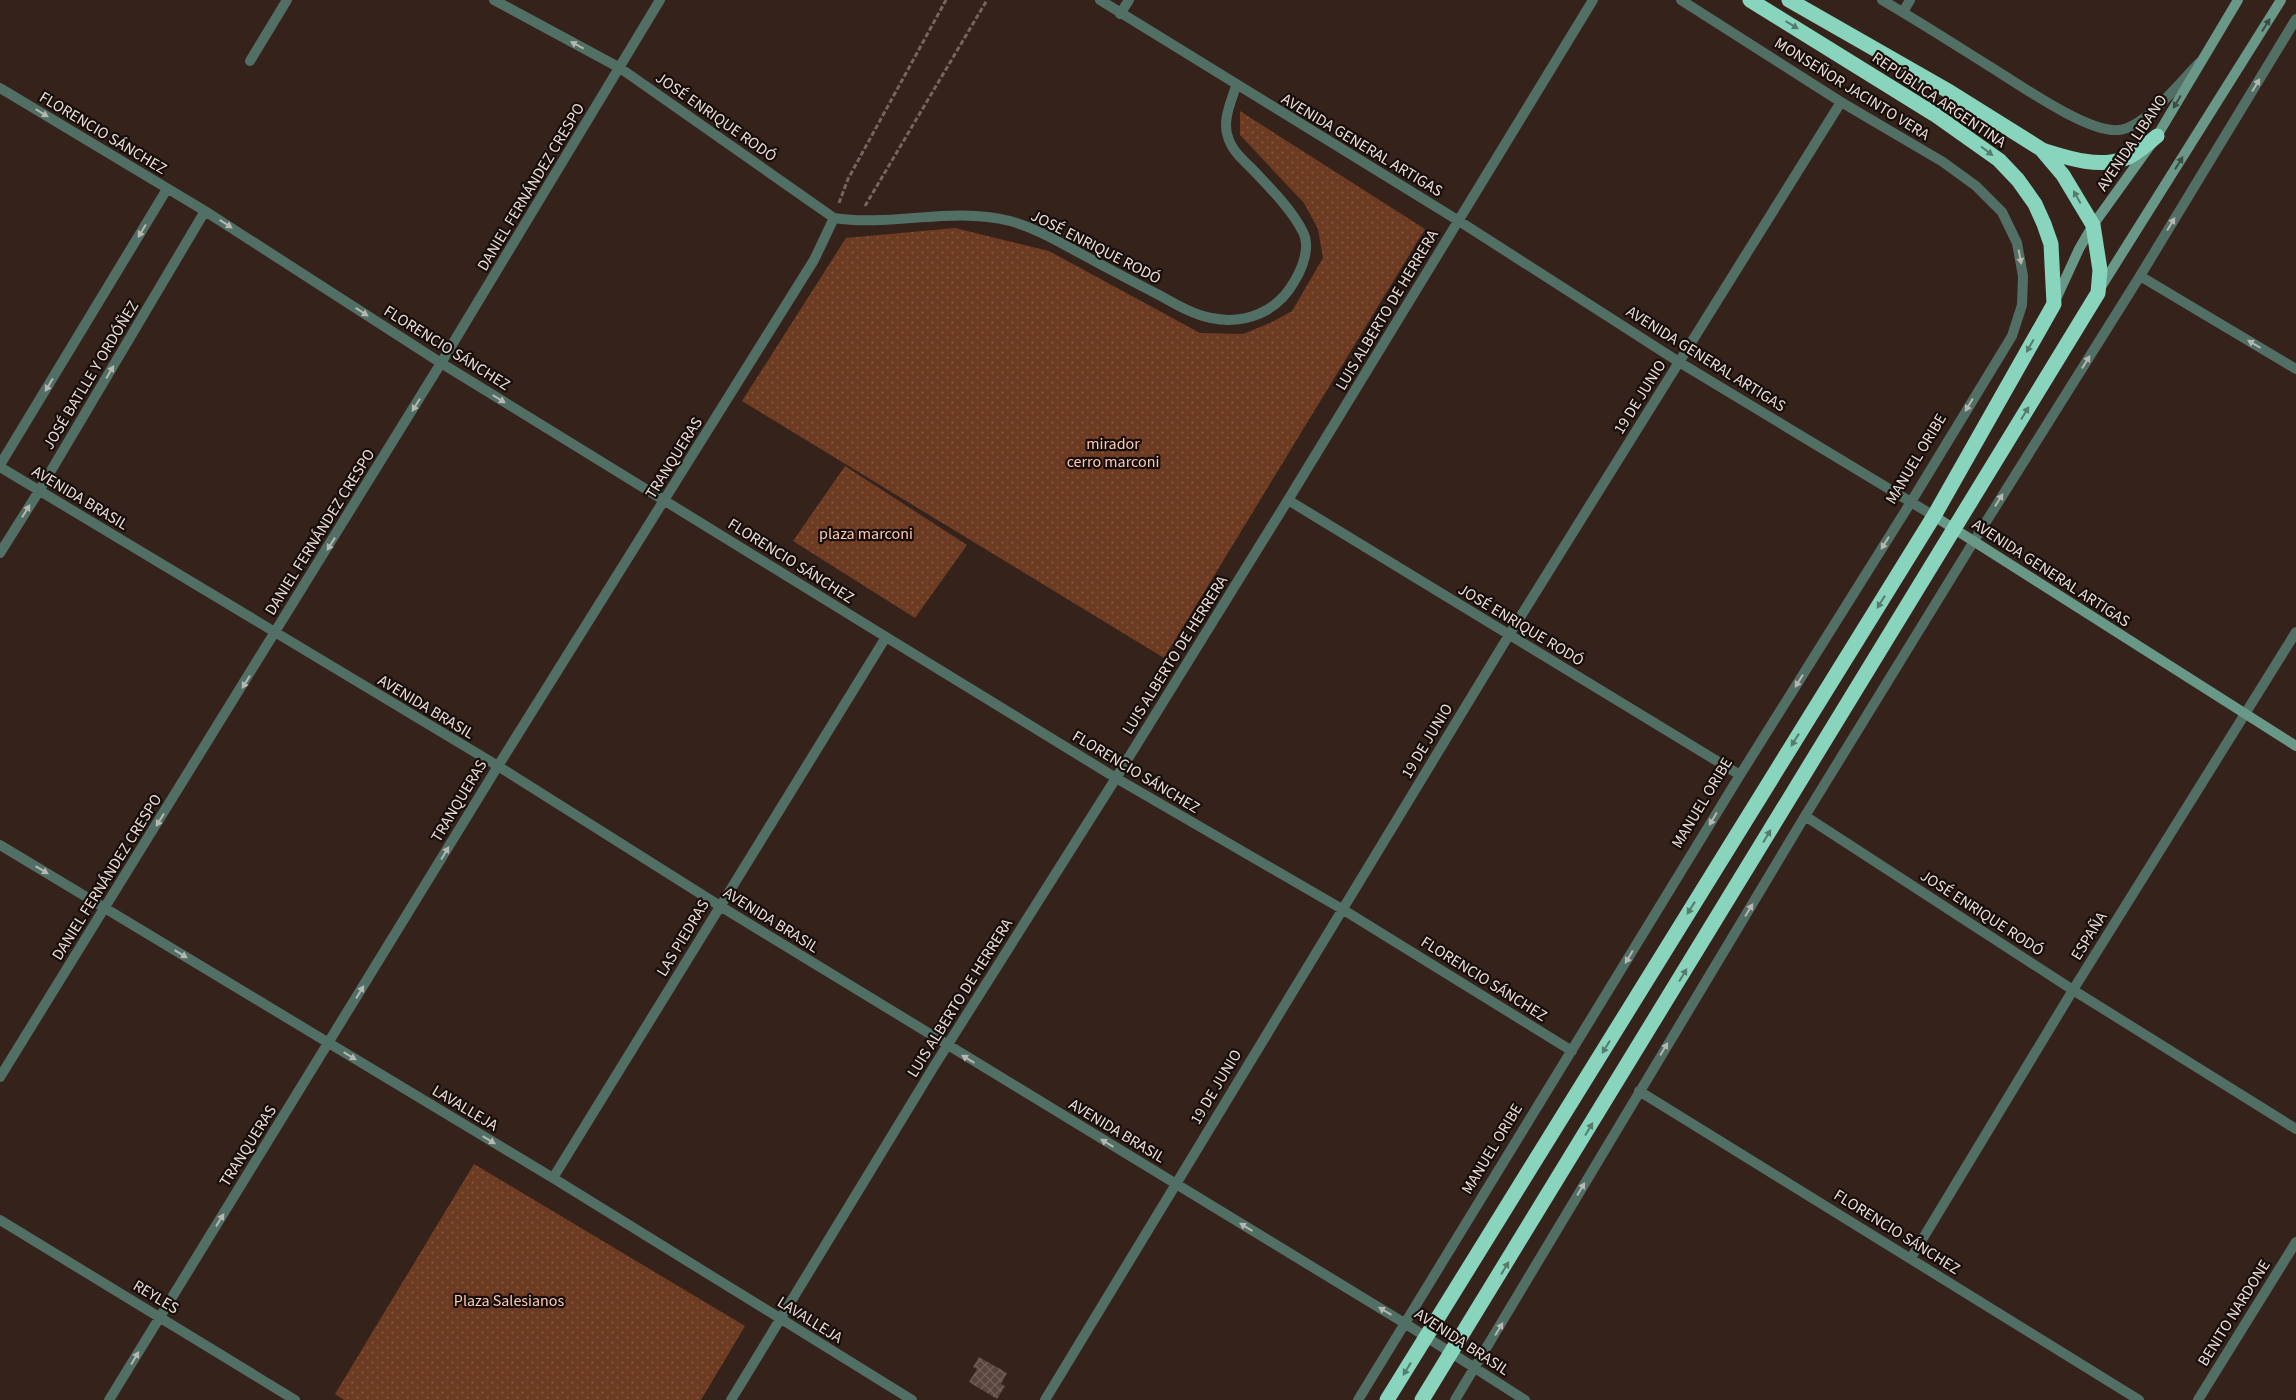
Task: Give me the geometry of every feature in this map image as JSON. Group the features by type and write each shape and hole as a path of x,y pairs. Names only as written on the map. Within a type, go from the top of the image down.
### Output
{"highway":[{"name":"REPÚBLICA ARGENTINA","path":"1750,0 1934,114 1999,160 2018,180 2035,204 2044,224 2051,244 2054,304"},
{"name":"REPÚBLICA ARGENTINA","path":"1789,0 1950,92 2041,149 2067,181 2093,225 2100,270 2098,293"},
{"path":"2041,149 2069,158 2106,162 2124,159 2156,136"},
{"path":"1422,1400 1452,1354 2098,293"},
{"path":"1387,1400 1934,516 2054,304"}],"main road":[{"name":"AVENIDA LIBANO","path":"2054,304 2079,249 2093,225 2156,136 2238,0"},
{"path":"2098,293 2281,0"},
{"name":"AVENIDA GENERAL ARTIGAS","path":"1934,516 2296,746"}],"street":[{"path":"250,60 287,0"},
{"name":"JOSÉ ENRIQUE RODÓ","path":"494,0 620,68 834,218 856,221 942,215 977,216 1011,222 1048,235 1170,301 1209,318 1231,321 1258,316 1280,302 1294,283 1302,267 1306,247 1304,233 1285,205 1237,153 1227,137 1226,120 1236,86"},
{"name":"DANIEL FERNÁNDEZ CRESPO","path":"0,1077 441,364 660,0"},
{"name":"AVENIDA GENERAL ARTIGAS","path":"1100,0 1236,86 1459,221 1679,362 1934,516"},
{"path":"1120,14 1129,0"},
{"name":"LUIS ALBERTO DE HERRERA","path":"731,1400 947,1046 1288,500 1593,0"},
{"name":"MONSEÑOR JACINTO VERA","path":"1681,0 1841,102 1943,162 1976,186 2002,212"},
{"path":"1882,0 2042,98 2102,129 2119,130 2135,124 2152,111 2206,55"},
{"path":"1902,12 1910,0"},
{"path":"1455,1400 1806,816 1974,541 2140,276 2296,19"},
{"name":"FLORENCIO SÁNCHEZ","path":"0,88 205,211 441,364 1116,778 1342,909 1572,1051"},
{"name":"19 DE JUNIO","path":"1045,1400 1174,1183 1509,635 1841,102"},
{"name":"JOSÉ BATLLE Y ORDÓÑEZ","path":"0,466 167,189"},
{"name":"JOSÉ BATLLE Y ORDÓÑEZ","path":"0,553 39,491 205,211"},
{"name":"MANUEL ORIBE","path":"1358,1400 1740,775 1911,502 2012,336 2022,305 2024,276 2017,243 2002,212"},
{"name":"TRANQUERAS","path":"110,1400 498,766 814,260 834,218"},
{"path":"2140,276 2296,369"},
{"name":"AVENIDA BRASIL","path":"0,466 275,634 498,766 720,906 1406,1324 1525,1400"},
{"name":"JOSÉ ENRIQUE RODÓ","path":"1288,500 1740,775"},
{"name":"ESPAÑA","path":"1911,1258 2073,990 2296,632"},
{"name":"LAS PIEDRAS","path":"553,1178 886,637"},
{"name":"JOSÉ ENRIQUE RODÓ","path":"1806,816 2073,990 2296,1129"},
{"name":"LAVALLEJA","path":"0,845 553,1178 912,1400"},
{"name":"FLORENCIO SÁNCHEZ","path":"1639,1091 2139,1400"},
{"name":"REYLES","path":"0,1220 295,1400"},
{"name":"BENITO NARDONE","path":"2198,1400 2296,1242"}],"path":[{"path":"834,218 848,179 946,0"},
{"path":"856,221 987,0"}],"green space":[{"name":"mirador cerro marconi","path":"1240,111 1425,229 1164,658 742,401 846,238 955,228 1049,251 1200,333 1243,334 1292,311 1323,258 1318,229 1304,203 1240,135"},
{"name":"plaza marconi","path":"845,466 967,545 915,618 793,541"},
{"name":"Plaza Salesianos","path":"474,1164 745,1326 701,1400 344,1400 335,1394"}],"building":[{"path":"979,1357 1007,1373 1001,1384 1005,1386 997,1399 969,1382 977,1369 973,1367"}]}
